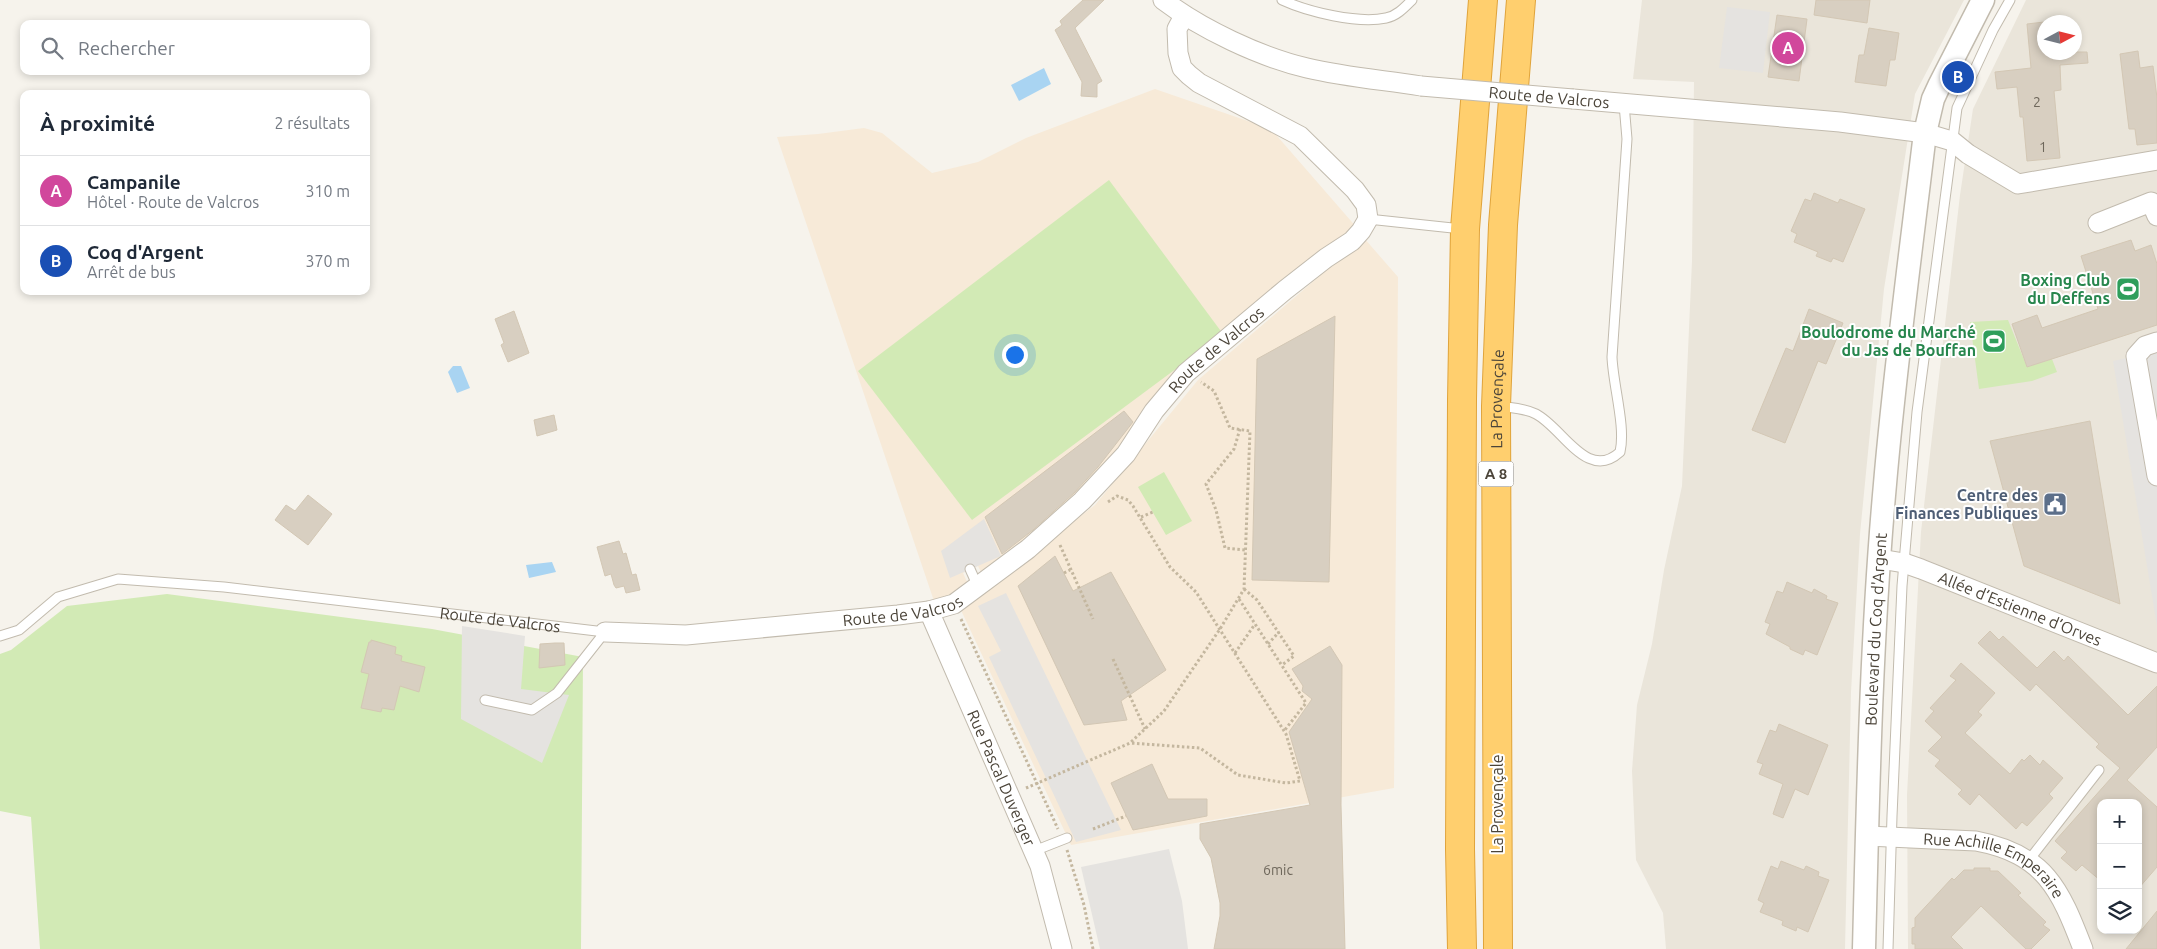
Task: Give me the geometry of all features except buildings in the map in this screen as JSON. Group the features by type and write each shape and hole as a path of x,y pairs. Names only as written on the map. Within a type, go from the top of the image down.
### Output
{"highway":[{"name":"A 8","path":"1462,949 1460,849 1462,410 1465,229 1484,0"},
{"name":"La Provençale","path":"1498,949 1496,406 1503,225 1521,0"},
{"path":"1496,485 1514,949"}],"street":[{"name":"Route de Valcros","path":"1163,0 1184,16 1279,60 1308,68 1421,86 1840,122 1925,133 1952,141"},
{"name":"Boulevard du Coq d'Argent","path":"1864,949 1868,743 1880,559 1894,395 1925,133 1933,99 1983,0"},
{"path":"1184,16 1177,29 1178,53 1182,68 1199,83 1300,136 1355,190 1366,205 1368,218"},
{"path":"1952,141 1974,158 2018,184 2157,160"},
{"path":"2098,223 2151,202 2157,216"},
{"name":"Route de Valcros","path":"605,632 686,635 929,611 954,604 1028,549 1082,501 1126,454 1154,411 1186,373 1285,290 1326,258 1352,241 1361,231 1368,218"},
{"path":"2157,342 2145,346 2136,356 2157,476"},
{"name":"Allée d’Estienne d’Orves","path":"1880,559 1904,563 2157,663"},
{"name":"Rue Pascal Duverger","path":"929,611 1034,851 1062,949"},
{"name":"Rue Achille Emperaire","path":"1866,836 1976,841 1993,844 2030,860 2047,876 2063,901 2083,949"}],"lane":[{"path":"1282,0 1310,11 1344,18 1387,18 1402,10 1412,0"},
{"name":"Boulevard du Coq d'Argent","path":"1888,949 1891,837 1904,563 1917,412 1957,108 1993,30 2010,0"},
{"path":"1496,406 1524,409 1536,414 1557,430 1584,458 1592,461 1610,460 1620,452 1621,431 1613,378 1612,357 1627,139 1624,104"},
{"path":"1368,218 1465,229"},
{"path":"970,570 978,587"},
{"name":"Route de Valcros","path":"0,636 19,630 58,598 118,579 252,590 605,632"},
{"path":"485,700 532,710 557,693 605,632"},
{"path":"2030,860 2099,770"},
{"path":"1034,851 1065,838"}],"path":[{"path":"1010,795 1130,743 1164,712 1220,629 1244,589 1250,431 1230,428 1214,391 1186,373"},
{"path":"1240,429 1234,449 1206,484 1216,510 1225,548 1246,550"},
{"path":"1106,504 1118,496 1128,500 1141,517 1170,567 1196,592 1284,731 1300,781 1286,783 1238,775 1200,748 1130,743"},
{"path":"1141,517 1152,512"},
{"path":"1066,540 1059,546 1093,619"},
{"path":"1064,573 1070,570"},
{"path":"1244,589 1257,600 1294,656 1282,665"},
{"path":"1238,599 1306,702 1284,731"},
{"path":"954,604 1065,838 1084,905 1093,949"},
{"path":"1235,653 1255,624"},
{"path":"1268,644 1278,632"},
{"path":"1113,659 1145,729"},
{"path":"1093,829 1126,816"}],"shaded area":[{"path":"1642,0 1964,0 1915,94 1884,289 1860,534 1851,692 1845,949 1666,949 1663,913 1636,860 1632,771 1637,705 1652,644 1664,570 1682,486 1692,261 1694,82 1633,79"},
{"path":"2026,0 2157,0 2157,949 1908,949 1907,795 1921,532 1960,195 1973,109"},
{"path":"1727,7 1770,12 1763,73 1719,68"},
{"path":"1155,89 1271,129 1358,229 1229,328 1108,467 984,578 978,566 963,573 969,586 935,604 777,137 864,128 882,133 932,173 978,162 1026,138"},
{"path":"1364,238 1398,277 1394,788 1071,845 960,608 1095,505 1198,380"},
{"path":"2157,342 2157,626 2113,361 2136,356"},
{"path":"984,519 1001,556 950,578 941,551"},
{"path":"1006,593 1121,830 1076,842 989,657 1001,651 978,606"},
{"path":"462,626 525,636 521,689 569,695 542,763 461,719"},
{"path":"1169,849 1182,901 1188,949 1100,949 1081,867"}],"green space":[{"path":"1109,180 1223,334 972,520 858,371"},
{"name":"Boulodrome du Marché du Jas de Bouffan","path":"2008,320 2027,367 2052,359 2057,372 2032,381 1979,389 1970,322"},
{"path":"1164,472 1192,521 1166,535 1138,487"},
{"path":"167,594 432,629 583,657 581,949 40,949 31,817 0,811 0,654 11,650 67,606"}],"water":[{"path":"1044,68 1051,84 1019,101 1011,85"},
{"path":"453,366 461,366 470,388 457,393 448,372"},
{"path":"552,562 556,572 529,578 526,565"}],"place":[{"name":"Campanile","path":"1788,48"},
{"name":"Coq d'Argent","path":"1958,77"},
{"name":"Boxing Club du Deffens","path":"2128,289"},
{"name":"Boulodrome du Marché du Jas de Bouffan","path":"1994,341"},
{"name":"Centre des Finances Publiques","path":"2055,504"}]}
